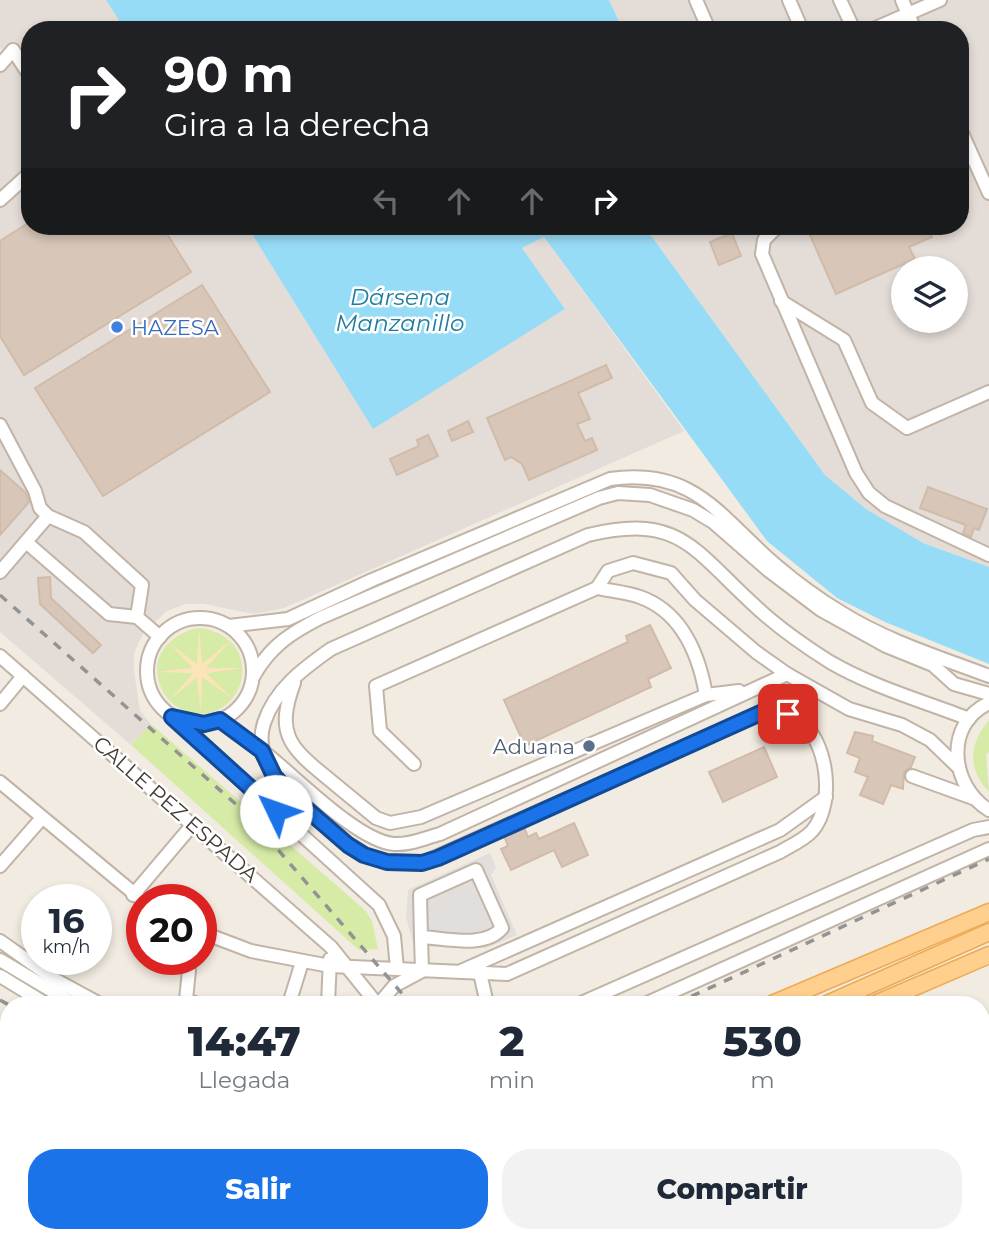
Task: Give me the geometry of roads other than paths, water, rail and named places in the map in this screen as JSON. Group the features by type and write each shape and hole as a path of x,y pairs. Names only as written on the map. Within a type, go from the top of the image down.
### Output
{"main road":[{"path":"791,996 989,912"},
{"path":"845,996 989,932"},
{"path":"894,996 989,955"}],"street":[{"path":"696,0 705,21"},
{"path":"789,0 798,21"},
{"path":"840,0 850,21"},
{"path":"902,0 911,21"},
{"path":"892,21 940,0"},
{"path":"0,65 13,50 21,62"},
{"path":"969,155 989,193"},
{"path":"0,200 21,181"},
{"path":"769,235 764,240 762,254 780,301 856,473 869,494 885,506 989,555"},
{"path":"780,301 844,340 872,403 907,428 989,392"},
{"path":"0,425 35,491 40,508 48,516 84,532 142,585 137,617"},
{"path":"229,626 288,619 372,580 610,479 636,477 681,487 711,503 777,566 842,614 901,643 989,676"},
{"path":"172,717 204,724 220,720 243,703 253,677 268,652 279,642 320,618 599,498 636,494 679,503 705,515 768,570 821,610 886,646 933,665 954,684 989,694"},
{"path":"0,572 48,516"},
{"path":"217,938 251,951 330,966 507,974 780,852 813,830 826,797 826,775 821,748 804,725 788,714 765,711 438,858 406,864 364,855 348,845 296,800 274,776 262,751 263,724 276,700 297,673 331,649 588,535 617,528 646,527 674,535 698,550 752,604 787,633 831,662 876,685 969,719"},
{"path":"26,542 109,614 137,617 160,637"},
{"path":"414,764 380,731 376,687 597,588 608,571 633,564 671,573 735,635 787,674 849,709 902,725 930,740 957,766"},
{"path":"597,588 639,597 663,608 689,639 701,662 706,695"},
{"path":"253,677 248,648 229,626 213,619 196,618 180,622 160,637 148,659 146,675 155,699 172,717 379,905 394,936 397,969"},
{"name":"CALLE PEZ ESPADA","path":"0,656 194,823 331,947 371,996"},
{"path":"297,673 285,706 286,730 296,752 376,818 390,823 421,817 706,695 752,690"},
{"path":"220,720 348,822 377,840 391,844 408,844 440,834 787,674"},
{"path":"0,704 23,676"},
{"path":"989,703 969,719 961,734 957,766 962,783 973,798 989,810"},
{"path":"912,776 973,798"},
{"path":"0,782 126,888"},
{"path":"456,972 780,830 826,797"},
{"path":"0,866 41,819"},
{"path":"148,884 194,823"},
{"path":"597,996 973,830 989,827"},
{"path":"663,996 989,849"},
{"path":"421,937 482,940 495,936 502,928 476,870 420,895 421,937 422,971"},
{"path":"0,940 54,979 85,996"},
{"path":"328,996 331,947"},
{"path":"0,960 61,996"},
{"path":"291,996 302,962"},
{"path":"385,996 394,986 422,971"},
{"path":"480,973 485,996"},
{"path":"186,996 188,975"},
{"path":"0,976 33,996"}],"water":[{"path":"106,0 609,0 619,21 119,21"},
{"name":"Dársena Manzanillo","path":"253,235 651,235 825,475 866,509 923,543 989,567 989,664 885,622 837,598 767,541 544,237 522,248 565,309 373,429"}],"railway":[{"path":"0,595 248,815 404,996"},
{"path":"692,996 989,859"}],"place":[{"name":"HAZESA","path":"117,327"},
{"name":"Aduana","path":"589,746"}]}
